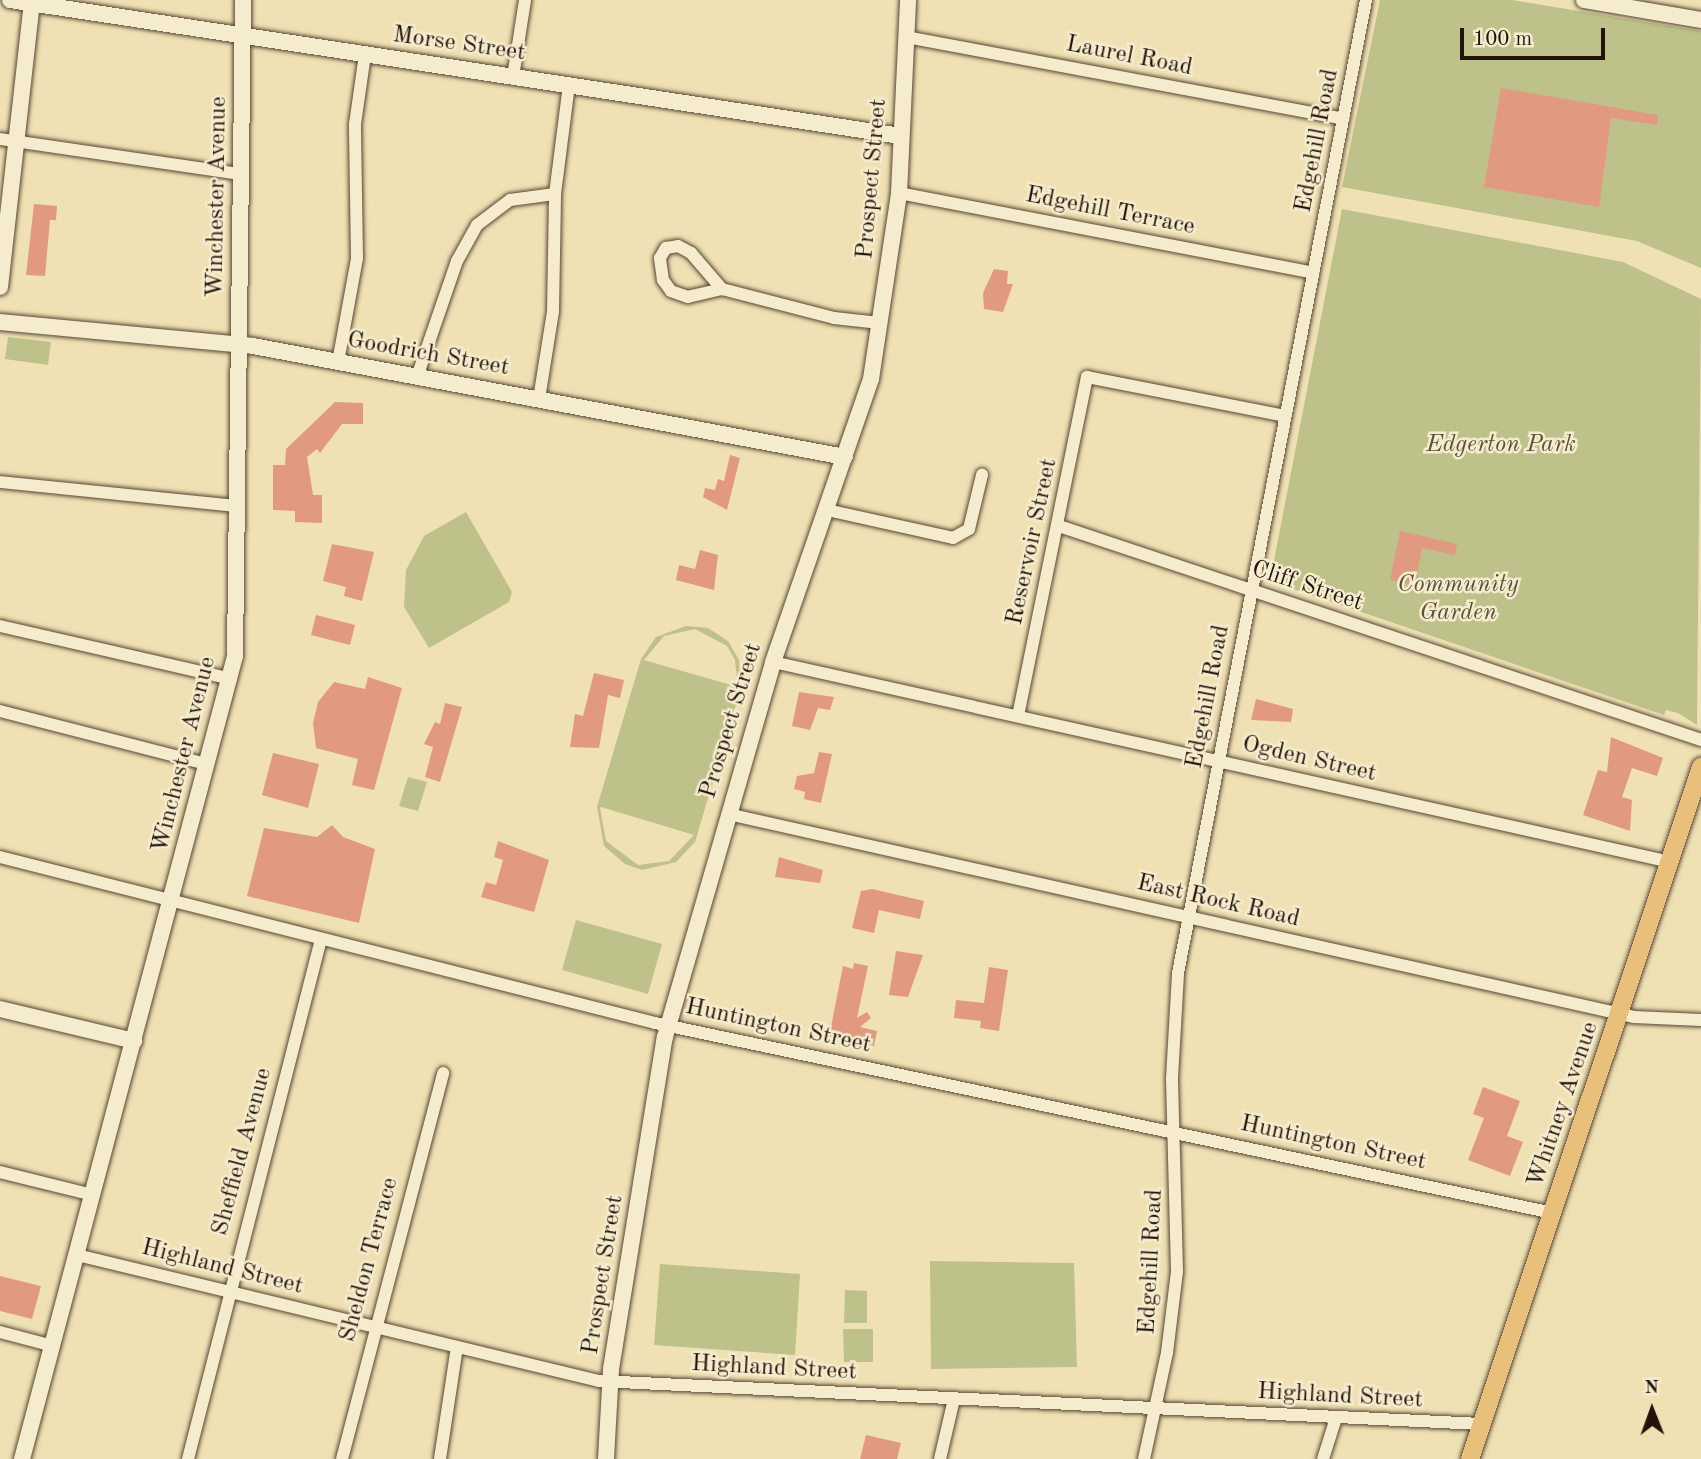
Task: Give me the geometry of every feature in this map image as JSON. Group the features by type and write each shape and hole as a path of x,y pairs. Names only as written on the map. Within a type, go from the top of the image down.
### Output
{"main road":[{"name":"Morse Street","path":"10,0 901,136"},
{"name":"Winchester Avenue","path":"22,1459 231,678 238,506 243,0"},
{"name":"Prospect Street","path":"606,1459 611,1381 669,1026 773,662 871,379 899,192 908,0"},
{"path":"1584,0 1701,20"},
{"path":"0,286 32,2"},
{"name":"Goodrich Street","path":"0,322 239,344 845,457"},
{"name":"Whitney Avenue","path":"1471,1459 1671,862 1694,809 1701,767"},
{"path":"0,1009 134,1041"}],"street":[{"path":"513,77 525,0"},
{"name":"Edgehill Road","path":"1144,1459 1156,1409 1177,1271 1173,1030 1188,916 1366,0"},
{"name":"Laurel Road","path":"906,37 1343,119"},
{"path":"338,362 357,258 355,124 365,55"},
{"path":"539,399 553,312 555,194 569,84"},
{"path":"0,139 241,174"},
{"name":"Edgehill Terrace","path":"899,192 1313,273"},
{"path":"417,377 457,261 477,225 510,200 555,194"},
{"path":"722,289 687,250 674,246 661,254 663,280 677,295 722,289 834,318 880,323"},
{"name":"Reservoir Street","path":"1018,716 1059,526 1087,377 1285,416"},
{"path":"827,510 953,538 970,529 982,475"},
{"path":"0,482 238,506"},
{"name":"Cliff Street","path":"1059,526 1701,740"},
{"path":"0,626 231,678"},
{"name":"Ogden Street","path":"773,662 1671,862"},
{"path":"0,711 207,764"},
{"name":"East Rock Road","path":"728,814 1621,1014 1701,1020"},
{"name":"Huntington Street","path":"0,857 669,1026 1553,1213"},
{"name":"Sheffield Avenue","path":"188,1459 228,1292 321,939"},
{"name":"Sheldon Terrace","path":"342,1459 373,1327 443,1073"},
{"path":"0,1172 93,1195"},
{"name":"Highland Street","path":"77,1255 457,1347 611,1381 1482,1424"},
{"path":"0,1332 53,1346"},
{"path":"440,1459 457,1347"},
{"path":"940,1459 954,1399"},
{"path":"1323,1459 1336,1418"}],"green space":[{"path":"1380,0 1512,0 1701,31 1701,268 1637,241 1342,187"},
{"name":"Edgerton Park","path":"1342,209 1623,262 1701,299 1697,725 1678,713 1666,710 1664,715 1270,581"},
{"path":"8,337 51,342 48,365 5,359"},
{"path":"466,512 512,592 509,602 429,648 404,607 406,570 424,536"},
{"path":"686,626 708,628 728,641 739,660 741,688 695,842 676,862 642,870 625,864 604,846 597,807 641,659 656,637","holes":["695,629 727,646 735,660 738,687 644,660 664,636","601,807 694,835 669,861 638,865 606,841"]},
{"path":"408,777 427,782 418,811 399,806"},
{"path":"576,920 662,944 648,994 562,970"},
{"path":"930,1261 1074,1263 1077,1367 931,1369"},
{"path":"660,1264 800,1274 795,1355 654,1345"},
{"path":"845,1290 867,1291 867,1323 844,1323"},
{"path":"843,1329 873,1329 873,1362 844,1362"}],"building":[{"path":"1501,88 1658,115 1657,125 1611,118 1599,207 1484,187"},
{"path":"34,204 57,206 56,220 50,220 45,276 26,275"},
{"path":"994,269 1008,271 1007,284 1013,284 1003,312 984,309 983,293"},
{"path":"335,402 363,403 363,424 342,424 320,453 317,449 307,457 313,495 322,495 322,523 295,522 295,511 273,510 273,465 285,465 286,449"},
{"path":"730,455 740,458 727,510 703,497 705,488 715,490 718,479 724,481"},
{"path":"1400,531 1457,544 1455,555 1422,548 1415,585 1390,580"},
{"path":"332,544 374,552 362,601 344,596 346,587 323,581"},
{"path":"700,550 718,555 714,590 676,580 679,565 695,569"},
{"path":"316,615 355,625 350,645 311,635"},
{"path":"594,673 624,680 620,698 608,695 599,748 570,747 575,714 583,716"},
{"path":"368,677 402,688 374,790 352,785 358,759 316,748 313,723 318,702 334,682 365,689"},
{"path":"799,692 834,697 830,710 818,708 810,730 792,726"},
{"path":"1256,699 1293,709 1291,722 1251,720"},
{"path":"445,703 462,707 440,782 425,777 433,747 424,744 435,722 440,724"},
{"path":"1611,737 1663,758 1657,776 1632,768 1622,797 1632,800 1630,831 1583,815 1598,770 1607,772"},
{"path":"819,752 832,754 821,803 804,799 805,792 794,789 797,776 814,773"},
{"path":"273,753 319,764 308,808 262,795"},
{"path":"332,825 343,837 375,849 359,923 247,896 264,828 317,837"},
{"path":"498,841 549,860 534,912 481,897 486,882 496,885 503,860 494,857"},
{"path":"779,857 823,870 820,883 775,877"},
{"path":"872,889 924,901 920,919 879,910 874,933 852,928 861,891"},
{"path":"896,951 923,955 908,997 889,995"},
{"path":"854,963 868,966 857,1018 867,1012 871,1018 860,1027 877,1031 874,1046 829,1037 843,966 853,969"},
{"path":"989,967 1008,970 999,1031 980,1028 981,1021 954,1018 956,1000 984,1003"},
{"path":"1483,1087 1520,1101 1507,1136 1523,1142 1510,1176 1468,1160 1484,1118 1473,1114"},
{"path":"0,1276 41,1286 32,1319 0,1311"},
{"path":"866,1435 901,1443 897,1459 860,1459"}],"park label":[{"name":"Community Garden","path":"1458,600"}]}
